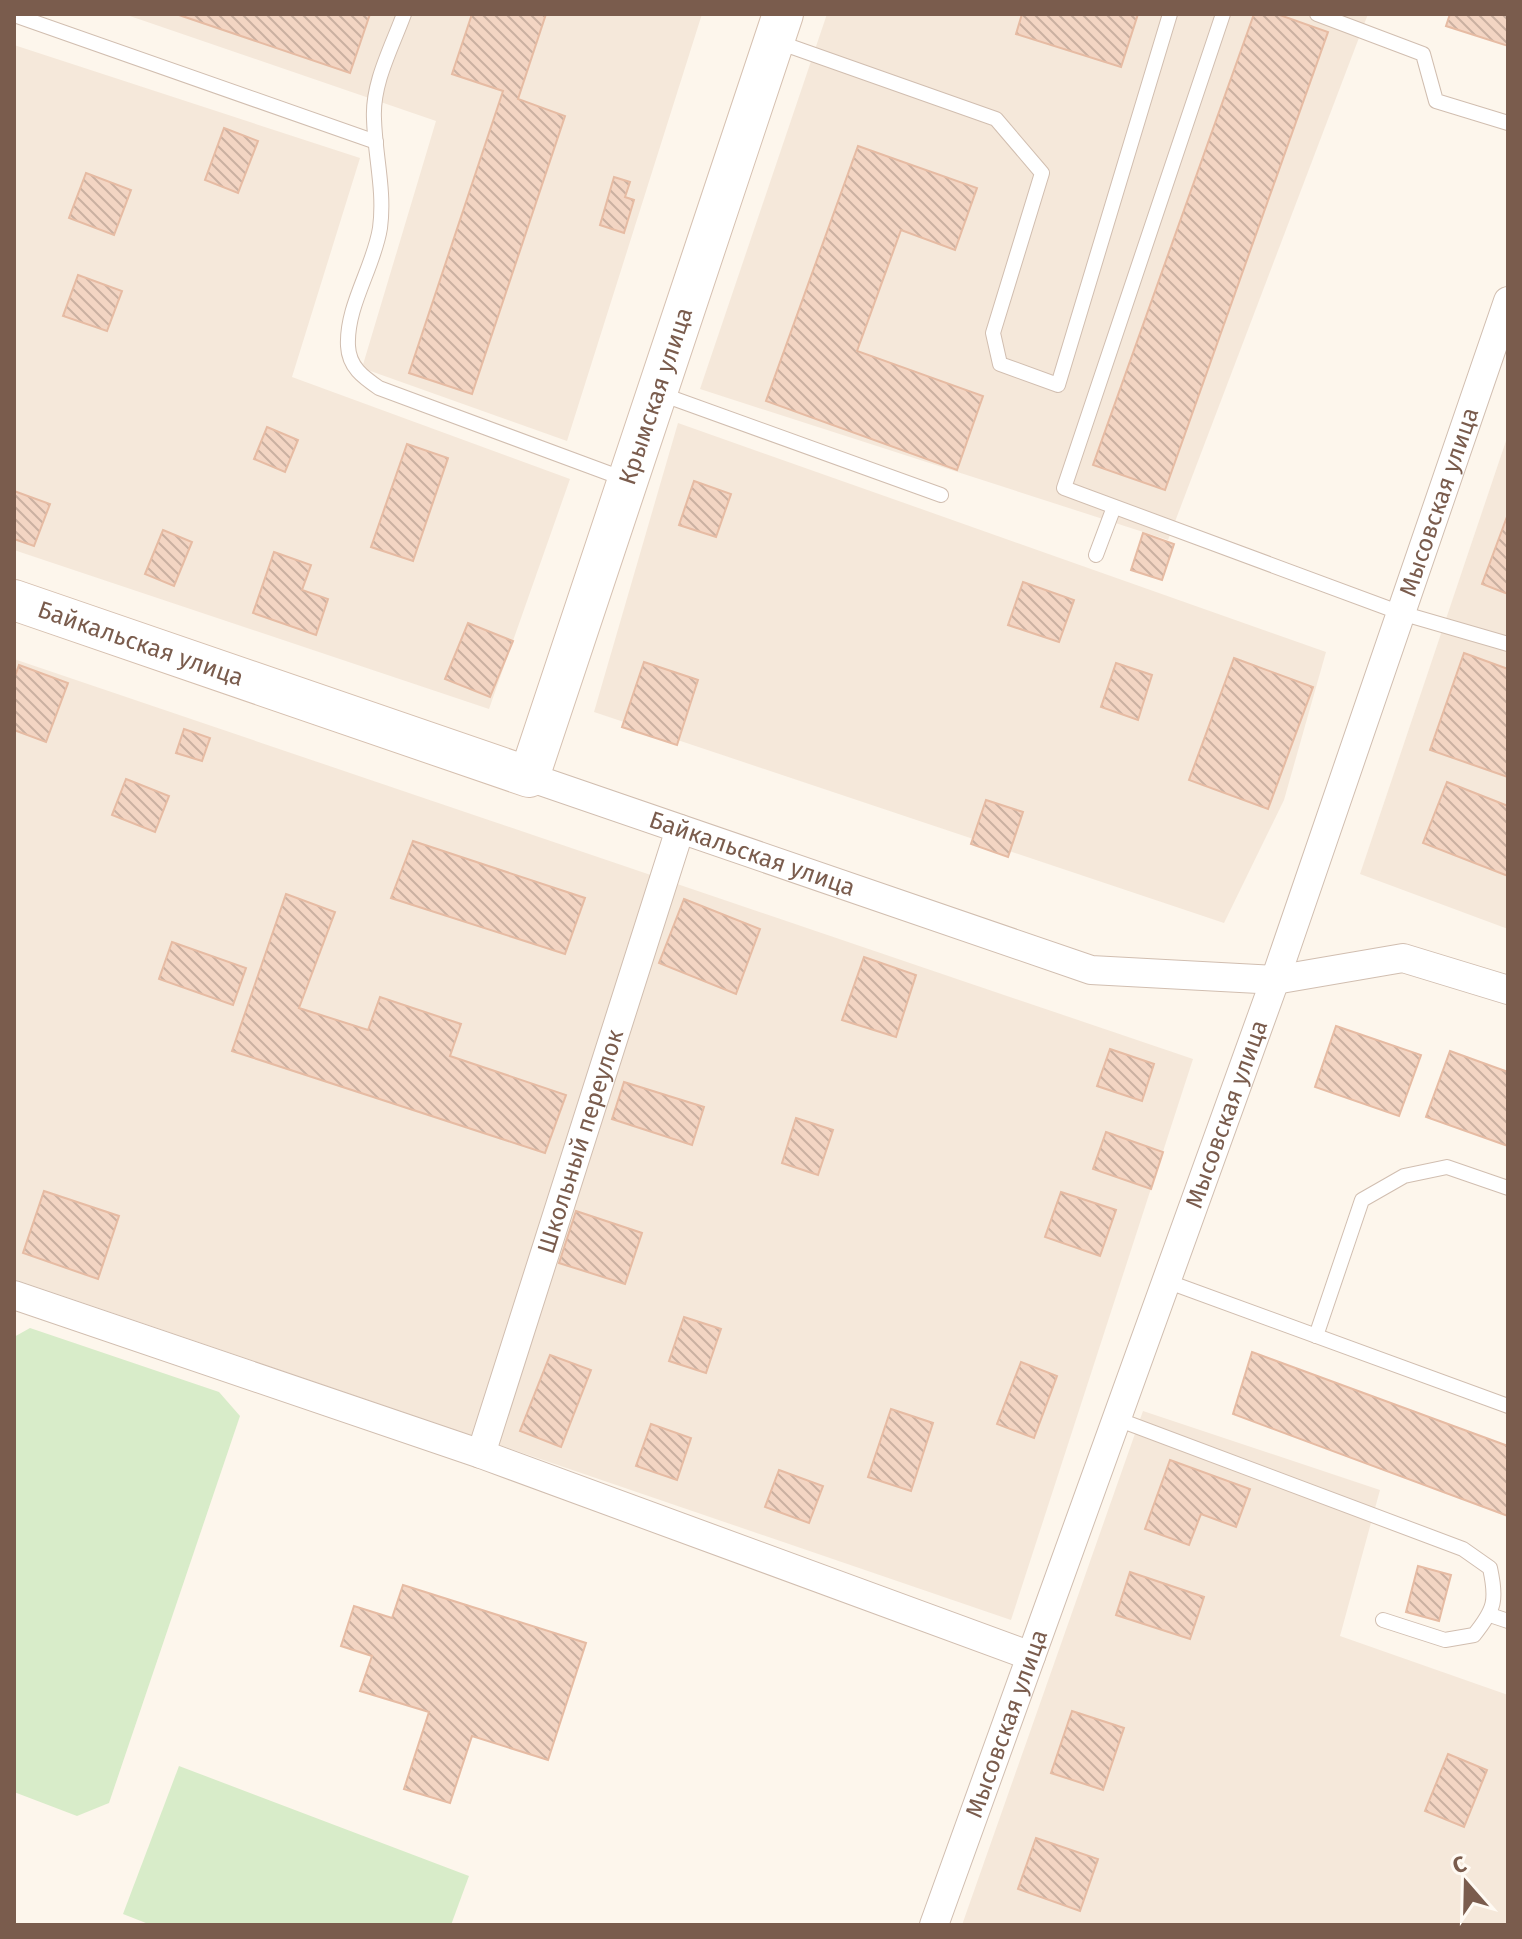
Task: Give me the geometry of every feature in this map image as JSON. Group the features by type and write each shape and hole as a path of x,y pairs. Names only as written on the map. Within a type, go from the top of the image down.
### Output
{"main road":[{"name":"Крымская улица","path":"529,777 778,28"},
{"name":"Байкальская улица","path":"14,600 529,777"}],"street":[{"name":"Мысовская улица","path":"934,1925 1275,980 1508,301"},
{"name":"Байкальская улица","path":"529,777 1091,970 1275,980 1403,958 1508,990"},
{"name":"Школьный переулок","path":"481,1454 680,829"},
{"path":"14,1295 481,1454 1031,1656"}],"lane":[{"path":"404,14 377,88 373,117 381,185 380,229 350,329 348,348 357,373 379,388 628,480"},
{"path":"778,28 996,119 1042,173 993,333 1000,364 1058,385 1170,14"},
{"path":"1223,14 1064,488 1401,613 1508,644"},
{"path":"1317,14 1423,54 1436,101 1508,123"},
{"path":"14,15 376,142"},
{"path":"656,393 941,495"},
{"path":"1096,555 1114,507"},
{"path":"1316,1336 1362,1200 1404,1176 1447,1167 1508,1188"},
{"path":"1166,1281 1508,1406"},
{"path":"1117,1419 1463,1549 1490,1568 1496,1594 1490,1615 1474,1635 1445,1640 1383,1620"},
{"path":"1490,1615 1508,1621"}],"shaded area":[{"path":"124,14 702,14 567,441 362,368 436,121"},
{"path":"827,14 1368,14 1168,540 700,389"},
{"path":"14,45 360,158 292,377 570,479 489,709 14,550"},
{"path":"678,423 1326,652 1284,800 1224,923 594,712"},
{"path":"1508,435 1508,929 1360,874"},
{"path":"14,659 1193,1059 1011,1620 14,1279"},
{"path":"1143,1411 1380,1490 1340,1636 1508,1695 1508,1925 962,1925"}],"green space":[{"path":"30,1328 219,1392 240,1416 109,1803 77,1816 14,1792 14,1337"},
{"path":"179,1766 469,1876 451,1925 151,1925 123,1914"}],"building":[{"path":"176,14 370,14 350,73"},
{"path":"472,14 546,14 518,99 565,116 472,394 409,373 503,91 452,74"},
{"path":"1022,14 1138,14 1121,67 1016,34"},
{"path":"1254,14 1277,14 1328,32 1165,490 1093,465"},
{"path":"1450,14 1508,14 1508,46 1446,26"},
{"path":"224,128 258,141 238,193 205,180"},
{"path":"858,146 977,188 955,250 901,230 857,351 983,396 957,470 766,401"},
{"path":"86,173 131,190 114,235 69,218"},
{"path":"614,177 630,182 625,197 634,200 624,233 600,225"},
{"path":"78,275 122,291 107,331 63,316"},
{"path":"267,427 298,440 285,472 254,459"},
{"path":"407,444 448,458 413,561 371,547"},
{"path":"694,481 731,494 716,537 679,525"},
{"path":"14,491 50,504 34,546 14,539"},
{"path":"1508,514 1508,594 1482,584"},
{"path":"163,530 192,542 174,586 145,574"},
{"path":"1143,533 1174,544 1162,580 1131,570"},
{"path":"274,552 311,565 302,590 328,599 316,635 253,613"},
{"path":"1023,582 1074,600 1059,642 1008,625"},
{"path":"468,623 513,641 490,697 445,679"},
{"path":"1464,653 1508,669 1508,777 1430,750"},
{"path":"1234,658 1313,687 1268,809 1189,780"},
{"path":"644,662 698,680 677,745 622,727"},
{"path":"1116,663 1152,675 1138,720 1101,707"},
{"path":"19,665 68,683 46,742 14,730 14,679"},
{"path":"184,729 210,738 202,761 176,753"},
{"path":"126,779 169,796 155,832 112,815"},
{"path":"1447,782 1508,806 1508,876 1423,843"},
{"path":"986,800 1023,812 1008,857 971,844"},
{"path":"413,841 585,898 565,954 391,898"},
{"path":"286,894 335,912 299,1008 368,1030 380,997 461,1024 450,1056 566,1095 545,1153 232,1051"},
{"path":"684,899 760,929 736,994 659,963"},
{"path":"172,942 246,968 233,1005 159,979"},
{"path":"864,957 916,975 896,1037 842,1020"},
{"path":"1336,1026 1421,1055 1399,1116 1315,1087"},
{"path":"1110,1049 1154,1064 1142,1101 1097,1086"},
{"path":"1450,1051 1508,1072 1508,1146 1426,1117"},
{"path":"624,1082 704,1107 692,1145 612,1119"},
{"path":"796,1118 833,1130 818,1175 782,1163"},
{"path":"1106,1132 1163,1152 1151,1189 1093,1169"},
{"path":"44,1191 119,1216 98,1279 23,1253"},
{"path":"1061,1192 1116,1210 1100,1256 1045,1237"},
{"path":"576,1211 642,1233 625,1284 559,1263"},
{"path":"684,1317 721,1329 706,1373 669,1361"},
{"path":"1252,1352 1508,1446 1508,1516 1233,1414"},
{"path":"550,1355 591,1370 561,1447 520,1431"},
{"path":"1021,1362 1057,1376 1034,1438 997,1424"},
{"path":"891,1409 933,1423 911,1491 868,1477"},
{"path":"651,1424 691,1438 677,1480 636,1466"},
{"path":"1170,1460 1250,1489 1236,1527 1201,1514 1189,1545 1145,1529"},
{"path":"779,1470 823,1486 809,1523 765,1507"},
{"path":"1418,1566 1451,1575 1439,1621 1406,1612"},
{"path":"1130,1572 1204,1597 1190,1639 1116,1615"},
{"path":"403,1585 586,1643 548,1760 472,1736 450,1803 404,1789 429,1712 360,1691 372,1656 341,1646 354,1606 392,1618"},
{"path":"1072,1711 1124,1728 1103,1790 1051,1773"},
{"path":"1448,1754 1487,1770 1464,1827 1425,1811"},
{"path":"1036,1838 1098,1859 1080,1911 1018,1889"}]}
